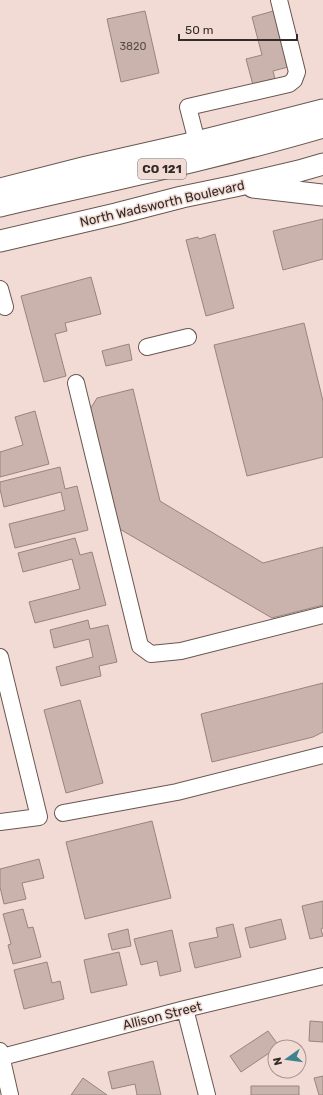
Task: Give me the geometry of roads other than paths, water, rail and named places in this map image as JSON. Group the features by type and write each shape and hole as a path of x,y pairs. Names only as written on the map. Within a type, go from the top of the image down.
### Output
{"main road":[{"path":"0,189 323,110"},
{"name":"CO 121","path":"0,206 201,160 266,144 323,127"},
{"name":"North Wadsworth Boulevard","path":"0,241 323,164"},
{"path":"239,185 323,195"}],"street":[{"path":"197,142 188,107 289,84 294,80 297,72 279,0"},
{"path":"0,289 5,307"},
{"path":"148,347 188,337"},
{"path":"76,383 140,646 152,654 181,651 323,615"},
{"path":"0,658 39,817 0,822"},
{"path":"63,813 177,792 323,755"},
{"name":"Allison Street","path":"1,1054 323,976"},
{"path":"185,1009 207,1095"},
{"path":"1,1054 10,1095"}]}
